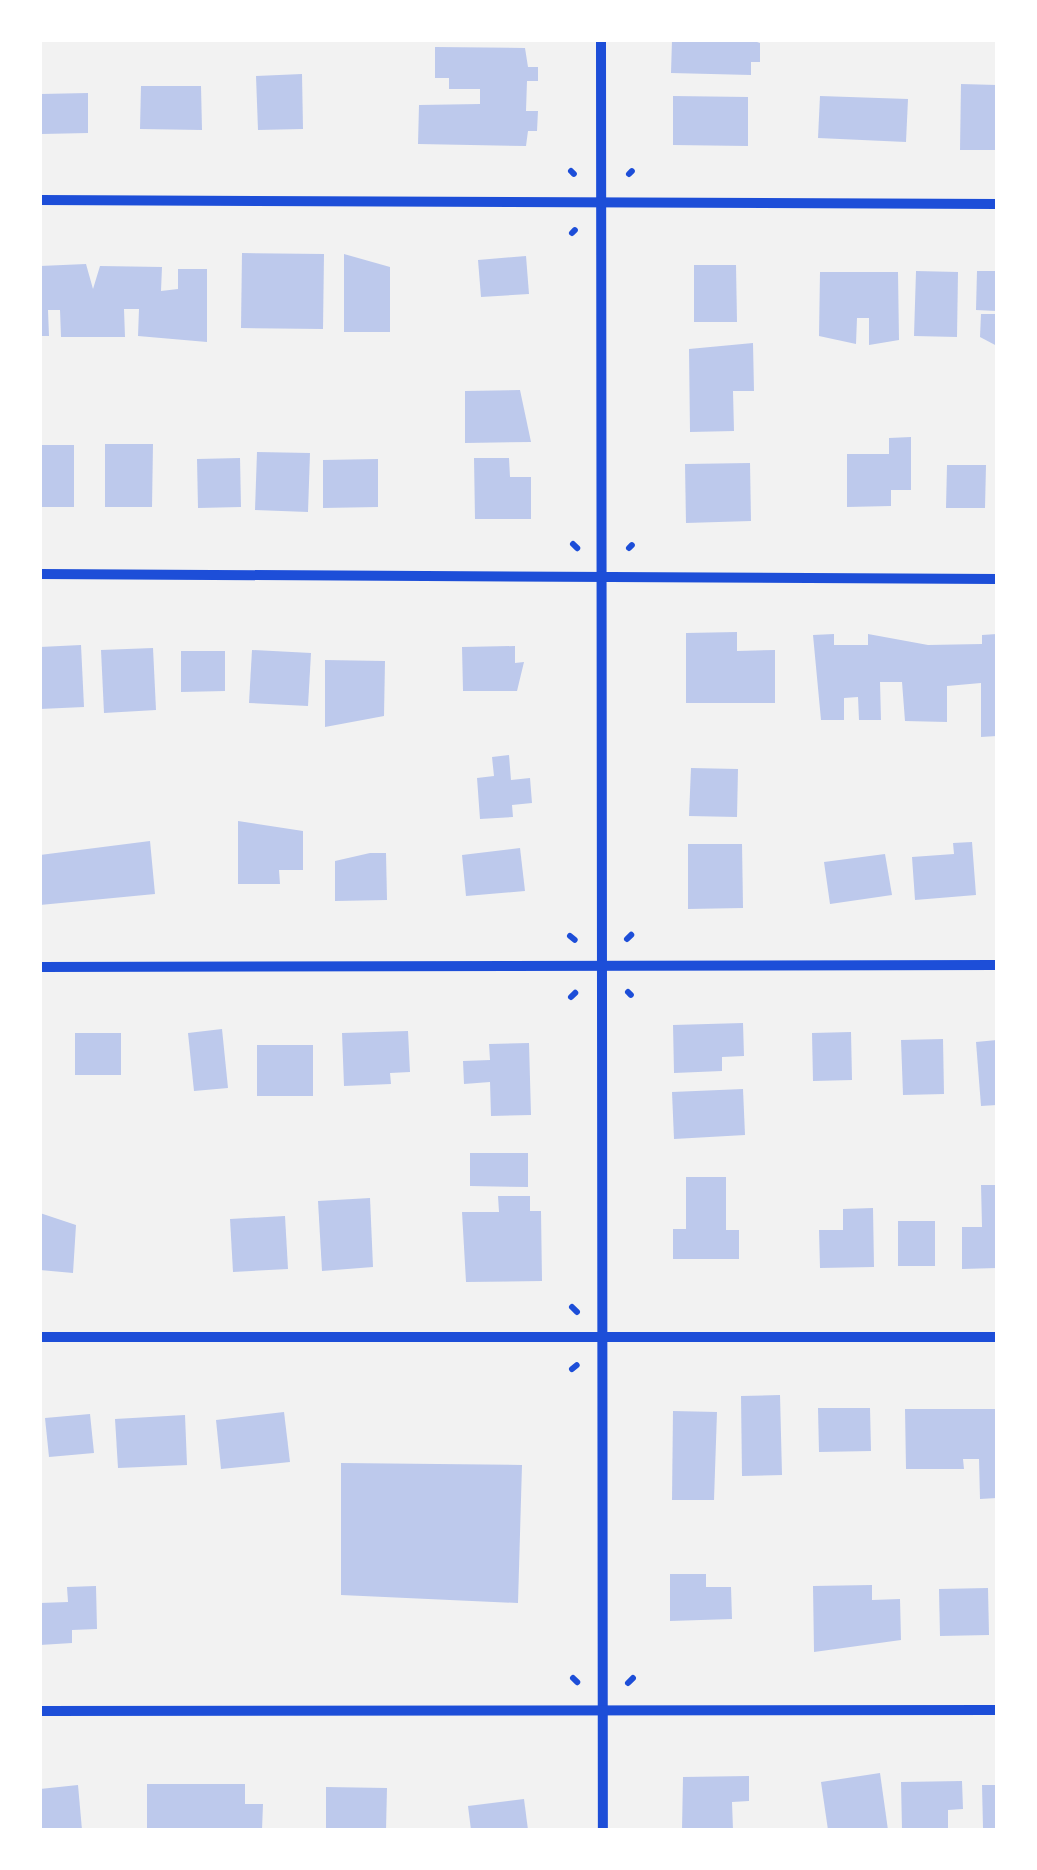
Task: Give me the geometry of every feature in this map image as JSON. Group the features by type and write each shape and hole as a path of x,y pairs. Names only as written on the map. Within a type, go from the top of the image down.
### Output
{"street":[{"path":"601,40 604,1830"},
{"path":"40,200 997,204"},
{"path":"40,574 997,579"},
{"path":"40,967 997,965"},
{"path":"40,1338 997,1337"},
{"path":"40,1711 997,1710"}],"building":[{"path":"672,40 751,40 760,43 760,62 751,62 751,75 671,73"},
{"path":"435,47 525,48 528,67 538,67 538,81 527,81 526,111 538,111 537,131 528,131 526,146 418,144 419,105 480,104 480,89 449,89 449,78 435,78"},
{"path":"302,74 303,129 258,130 256,76"},
{"path":"961,84 997,85 997,150 960,150"},
{"path":"141,86 201,86 202,130 140,129"},
{"path":"88,93 88,133 42,134 41,94"},
{"path":"673,96 748,97 748,146 673,145"},
{"path":"820,96 908,99 906,142 818,138"},
{"path":"242,253 324,254 323,329 241,328"},
{"path":"344,254 390,267 390,332 344,332"},
{"path":"526,256 529,294 481,297 478,260"},
{"path":"86,264 93,289 100,266 162,267 161,291 178,289 178,269 207,269 207,342 138,336 139,309 124,309 125,337 61,337 60,310 48,310 49,336 40,336 40,266"},
{"path":"694,265 736,265 737,322 694,322"},
{"path":"916,271 958,272 957,337 914,336"},
{"path":"977,271 997,271 997,311 976,310"},
{"path":"820,272 898,272 899,340 869,345 869,318 857,318 856,344 819,336"},
{"path":"981,314 997,314 997,346 980,337"},
{"path":"753,343 754,391 733,391 734,431 690,432 689,349"},
{"path":"520,390 531,442 465,443 465,391"},
{"path":"911,437 911,490 891,490 891,506 847,507 847,454 889,454 889,438"},
{"path":"105,444 153,444 152,507 105,507"},
{"path":"40,445 74,445 74,507 40,507"},
{"path":"257,452 310,453 308,512 255,510"},
{"path":"240,458 241,507 198,508 197,459"},
{"path":"474,458 509,458 510,477 531,477 531,519 475,519"},
{"path":"378,459 378,507 323,508 323,460"},
{"path":"750,463 751,521 686,523 685,464"},
{"path":"947,465 986,465 985,508 946,508"},
{"path":"737,632 737,651 775,650 775,703 686,703 686,633"},
{"path":"834,634 834,645 868,645 868,634 928,645 982,644 982,635 997,634 997,736 981,737 981,683 947,686 947,722 905,721 902,682 880,682 881,720 859,720 858,697 844,698 844,720 821,720 813,635"},
{"path":"81,645 84,707 40,709 40,647"},
{"path":"515,646 515,663 524,662 517,691 463,691 462,647"},
{"path":"153,648 156,710 104,713 101,650"},
{"path":"252,650 311,653 308,706 249,703"},
{"path":"181,651 225,651 225,691 181,692"},
{"path":"325,660 385,661 384,716 325,727"},
{"path":"509,755 511,780 530,778 532,803 512,805 513,817 480,819 477,778 494,776 492,757"},
{"path":"691,768 738,769 737,817 689,816"},
{"path":"238,821 303,831 303,870 279,870 280,884 238,884"},
{"path":"150,841 155,894 40,905 40,855"},
{"path":"972,842 976,895 915,900 912,857 954,854 953,843"},
{"path":"688,844 742,844 743,908 688,909"},
{"path":"520,848 525,891 466,896 462,855"},
{"path":"386,853 387,900 335,901 335,861"},
{"path":"885,854 892,895 830,904 824,862"},
{"path":"743,1023 744,1056 722,1057 722,1071 674,1073 673,1025"},
{"path":"222,1029 228,1088 194,1091 188,1033"},
{"path":"408,1031 410,1072 390,1073 391,1084 344,1086 342,1033"},
{"path":"851,1032 852,1080 813,1081 812,1033"},
{"path":"75,1033 121,1033 121,1075 75,1075"},
{"path":"943,1039 944,1094 903,1095 901,1040"},
{"path":"997,1040 997,1105 981,1106 976,1042"},
{"path":"529,1043 531,1115 491,1116 490,1082 464,1084 463,1061 490,1060 489,1044"},
{"path":"257,1045 313,1045 313,1096 257,1096"},
{"path":"743,1089 745,1135 674,1139 672,1092"},
{"path":"470,1153 528,1153 528,1187 470,1186"},
{"path":"686,1177 726,1177 726,1230 739,1230 739,1259 673,1259 673,1229 686,1229"},
{"path":"981,1185 997,1185 997,1268 962,1269 962,1227 982,1227"},
{"path":"498,1196 530,1196 530,1211 541,1211 542,1281 466,1282 462,1212 499,1212"},
{"path":"370,1198 373,1267 322,1271 318,1201"},
{"path":"873,1208 874,1267 820,1268 819,1230 843,1230 843,1209"},
{"path":"40,1213 76,1225 73,1273 40,1270"},
{"path":"285,1216 288,1269 233,1272 230,1219"},
{"path":"898,1221 935,1221 935,1266 898,1266"},
{"path":"780,1395 782,1475 742,1476 741,1396"},
{"path":"818,1408 870,1408 871,1451 819,1452"},
{"path":"905,1409 997,1409 997,1498 980,1499 979,1459 963,1459 964,1469 906,1469"},
{"path":"673,1411 717,1412 714,1500 672,1500"},
{"path":"284,1412 290,1462 221,1469 216,1420"},
{"path":"90,1414 94,1453 49,1457 45,1418"},
{"path":"185,1415 187,1465 118,1468 115,1419"},
{"path":"341,1463 522,1465 518,1603 341,1595"},
{"path":"670,1574 706,1574 706,1587 731,1587 732,1619 670,1621"},
{"path":"872,1585 872,1600 900,1599 901,1640 814,1652 813,1586"},
{"path":"96,1586 97,1629 72,1630 72,1643 40,1645 40,1603 68,1602 67,1587"},
{"path":"988,1588 989,1635 940,1636 939,1589"},
{"path":"880,1773 888,1830 828,1830 821,1782"},
{"path":"749,1776 749,1801 732,1802 733,1830 682,1830 683,1777"},
{"path":"962,1781 963,1809 948,1810 948,1830 902,1830 901,1782"},
{"path":"147,1784 245,1784 245,1804 263,1804 262,1830 147,1830"},
{"path":"78,1785 82,1830 40,1830 40,1789"},
{"path":"982,1785 997,1785 997,1828 983,1828"},
{"path":"326,1787 387,1788 386,1830 326,1830"},
{"path":"524,1799 528,1830 471,1830 468,1806"}]}
